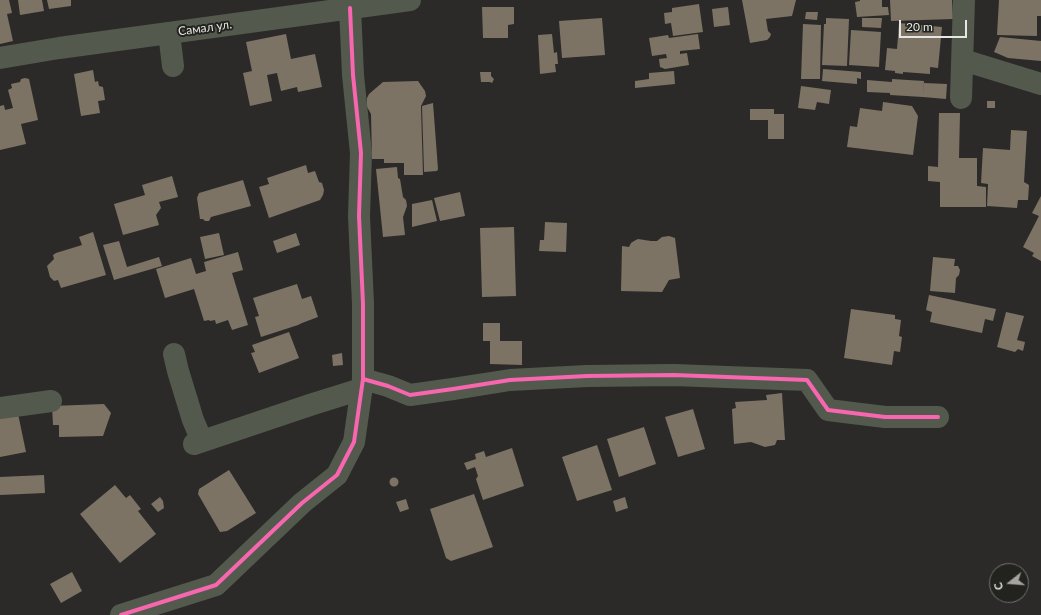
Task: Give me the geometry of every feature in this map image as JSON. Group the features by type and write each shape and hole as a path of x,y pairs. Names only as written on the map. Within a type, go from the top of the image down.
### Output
{"street":[{"name":"Самал ул.","path":"0,58 59,48 410,0"},
{"path":"961,98 964,0"},
{"path":"121,615 216,585 302,503 337,475 354,442 362,384 363,304 359,216 361,153 353,75 350,8"},
{"path":"169,33 173,66"},
{"path":"963,60 1041,84"},
{"path":"174,354 198,443 362,384 388,386 410,395 510,380 587,376 674,375 807,380 828,410 885,417 938,417"},
{"path":"0,408 51,401"}],"building":[{"path":"0,0 9,0 12,13 7,14 13,41 0,44"},
{"path":"18,0 42,0 44,11 20,15"},
{"path":"47,0 71,0 71,6 49,9"},
{"path":"742,0 796,0 792,16 766,19 768,31 771,34 767,40 750,43"},
{"path":"860,0 882,0 882,7 888,7 889,15 857,17 855,2"},
{"path":"890,0 952,0 953,19 891,21"},
{"path":"999,0 1041,0 1041,16 1037,16 1037,36 997,35"},
{"path":"699,4 703,32 673,36 671,23 665,24 664,13 672,12 672,8"},
{"path":"482,7 514,7 514,24 508,25 508,38 483,38"},
{"path":"728,7 730,25 714,27 712,9"},
{"path":"806,12 818,12 817,20 805,19"},
{"path":"602,18 605,55 562,58 559,21"},
{"path":"826,18 849,19 847,66 822,65 824,24 826,24"},
{"path":"862,18 882,18 881,28 862,27"},
{"path":"899,23 942,27 938,68 930,67 930,74 903,72 903,74 885,70 887,48 897,49"},
{"path":"803,24 821,25 820,79 801,79"},
{"path":"851,30 881,32 879,67 849,65"},
{"path":"286,34 291,59 315,54 322,87 298,92 297,87 281,91 277,73 267,75 272,101 250,106 243,73 252,71 246,42"},
{"path":"552,34 554,53 557,52 558,64 555,64 556,72 540,74 538,35"},
{"path":"698,34 700,49 680,51 680,54 687,53 689,65 665,69 660,67 659,59 667,58 666,54 652,56 649,38 668,35 669,38"},
{"path":"1000,37 1041,41 1041,61 1008,58 994,52"},
{"path":"823,69 861,72 861,79 857,78 857,84 822,81"},
{"path":"93,70 95,82 98,81 99,86 103,87 105,100 98,101 100,113 81,116 74,74"},
{"path":"674,71 675,84 635,88 635,81 649,79 649,73"},
{"path":"480,72 491,72 491,76 494,79 492,83 481,82"},
{"path":"21,79 29,79 38,120 21,124 26,144 0,150 0,106 4,105 5,110 13,108 8,90 12,88 11,84 20,82"},
{"path":"892,79 924,81 923,97 867,92 867,80 892,82"},
{"path":"418,81 425,91 426,96 421,106 423,175 404,175 404,163 384,163 384,159 372,159 371,114 367,107 367,98 369,94 383,82"},
{"path":"924,83 947,84 946,99 923,97"},
{"path":"801,86 831,90 829,104 817,102 815,110 798,108"},
{"path":"987,101 995,101 995,108 987,108"},
{"path":"883,102 912,106 918,116 913,155 847,147 850,126 857,127 860,108 882,111"},
{"path":"433,103 438,169 437,171 424,172 422,106"},
{"path":"750,109 774,109 774,114 784,114 784,139 768,139 768,120 750,120"},
{"path":"939,113 960,113 959,158 977,158 977,186 986,187 986,207 940,207 940,182 928,181 928,166 938,167"},
{"path":"1011,130 1027,131 1024,182 1029,185 1028,200 1018,200 1017,208 987,206 988,184 981,183 983,148 1010,150"},
{"path":"306,165 308,173 315,171 319,182 322,183 324,190 320,200 269,218 259,187 269,184 267,178"},
{"path":"397,167 398,178 400,179 403,197 406,200 407,206 403,217 405,235 383,237 376,169"},
{"path":"172,176 178,197 159,202 161,208 156,215 159,225 123,235 114,204 145,195 142,185"},
{"path":"243,180 251,206 211,217 209,221 200,219 197,198 199,193"},
{"path":"460,192 465,216 440,221 434,198"},
{"path":"1041,196 1041,261 1032,256 1034,253 1023,247 1039,216 1032,213"},
{"path":"432,200 437,221 412,227 412,204"},
{"path":"545,222 567,223 566,252 539,251 540,240 544,240"},
{"path":"514,227 516,296 482,297 480,228"},
{"path":"93,232 106,275 61,288 58,280 54,281 50,277 47,266 54,259 53,255 82,245 79,237"},
{"path":"219,233 224,255 205,259 200,237"},
{"path":"296,233 300,245 277,253 273,241"},
{"path":"669,236 675,238 680,278 669,280 662,292 621,291 622,246 629,247 631,243 638,239 657,241 662,237"},
{"path":"119,241 127,267 159,257 162,266 114,280 103,245"},
{"path":"238,252 243,270 232,273 248,325 232,330 228,320 216,324 215,320 204,321 194,289 165,298 156,269 191,258 196,274 206,271 204,262"},
{"path":"933,257 955,259 954,266 958,266 960,270 959,275 956,278 955,293 930,291"},
{"path":"297,284 302,299 311,296 318,317 261,337 255,317 259,316 253,298"},
{"path":"929,295 996,309 993,321 985,319 982,333 930,322 932,312 926,310"},
{"path":"851,309 895,315 895,319 901,320 899,336 902,337 900,352 894,351 892,365 844,358"},
{"path":"1006,312 1024,316 1017,340 1025,342 1023,351 1018,349 1015,352 997,347"},
{"path":"483,323 500,323 500,341 522,341 522,365 490,364 490,341 483,341"},
{"path":"289,332 299,358 259,373 251,353 255,352 252,345"},
{"path":"342,353 343,365 333,366 332,355"},
{"path":"782,393 785,440 777,440 775,445 765,447 751,442 734,444 732,409 736,408 735,402 767,400 766,395"},
{"path":"104,404 111,413 103,436 59,437 59,425 53,425 52,406"},
{"path":"17,409 26,452 0,457 0,412"},
{"path":"693,409 705,449 678,457 665,417"},
{"path":"644,427 656,464 619,477 607,439"},
{"path":"597,445 612,490 577,501 562,457"},
{"path":"512,448 524,486 483,500 476,479 478,476 475,467 467,470 464,463 476,459 475,454 484,451 486,457"},
{"path":"229,470 256,513 227,531 220,532 198,494 199,489"},
{"path":"44,475 45,493 0,495 0,477"},
{"path":"392,478 396,478 398,482 396,486 392,486 390,484 390,480"},
{"path":"115,485 126,498 130,495 141,509 138,511 156,534 120,563 80,514"},
{"path":"474,494 493,547 451,561 446,558 430,509"},
{"path":"160,497 163,501 164,508 158,512 151,504"},
{"path":"625,497 628,508 616,512 613,501"},
{"path":"406,499 409,509 400,512 396,502"},
{"path":"72,572 82,591 61,603 50,584"}],"cycle path":[{"path":"121,615 216,585 302,503 337,475 354,442 363,379 363,304 359,216 361,153 353,75 350,8"},
{"path":"363,379 388,386 410,395 510,380 587,376 674,375 807,380 828,410 885,417 938,417"}]}
